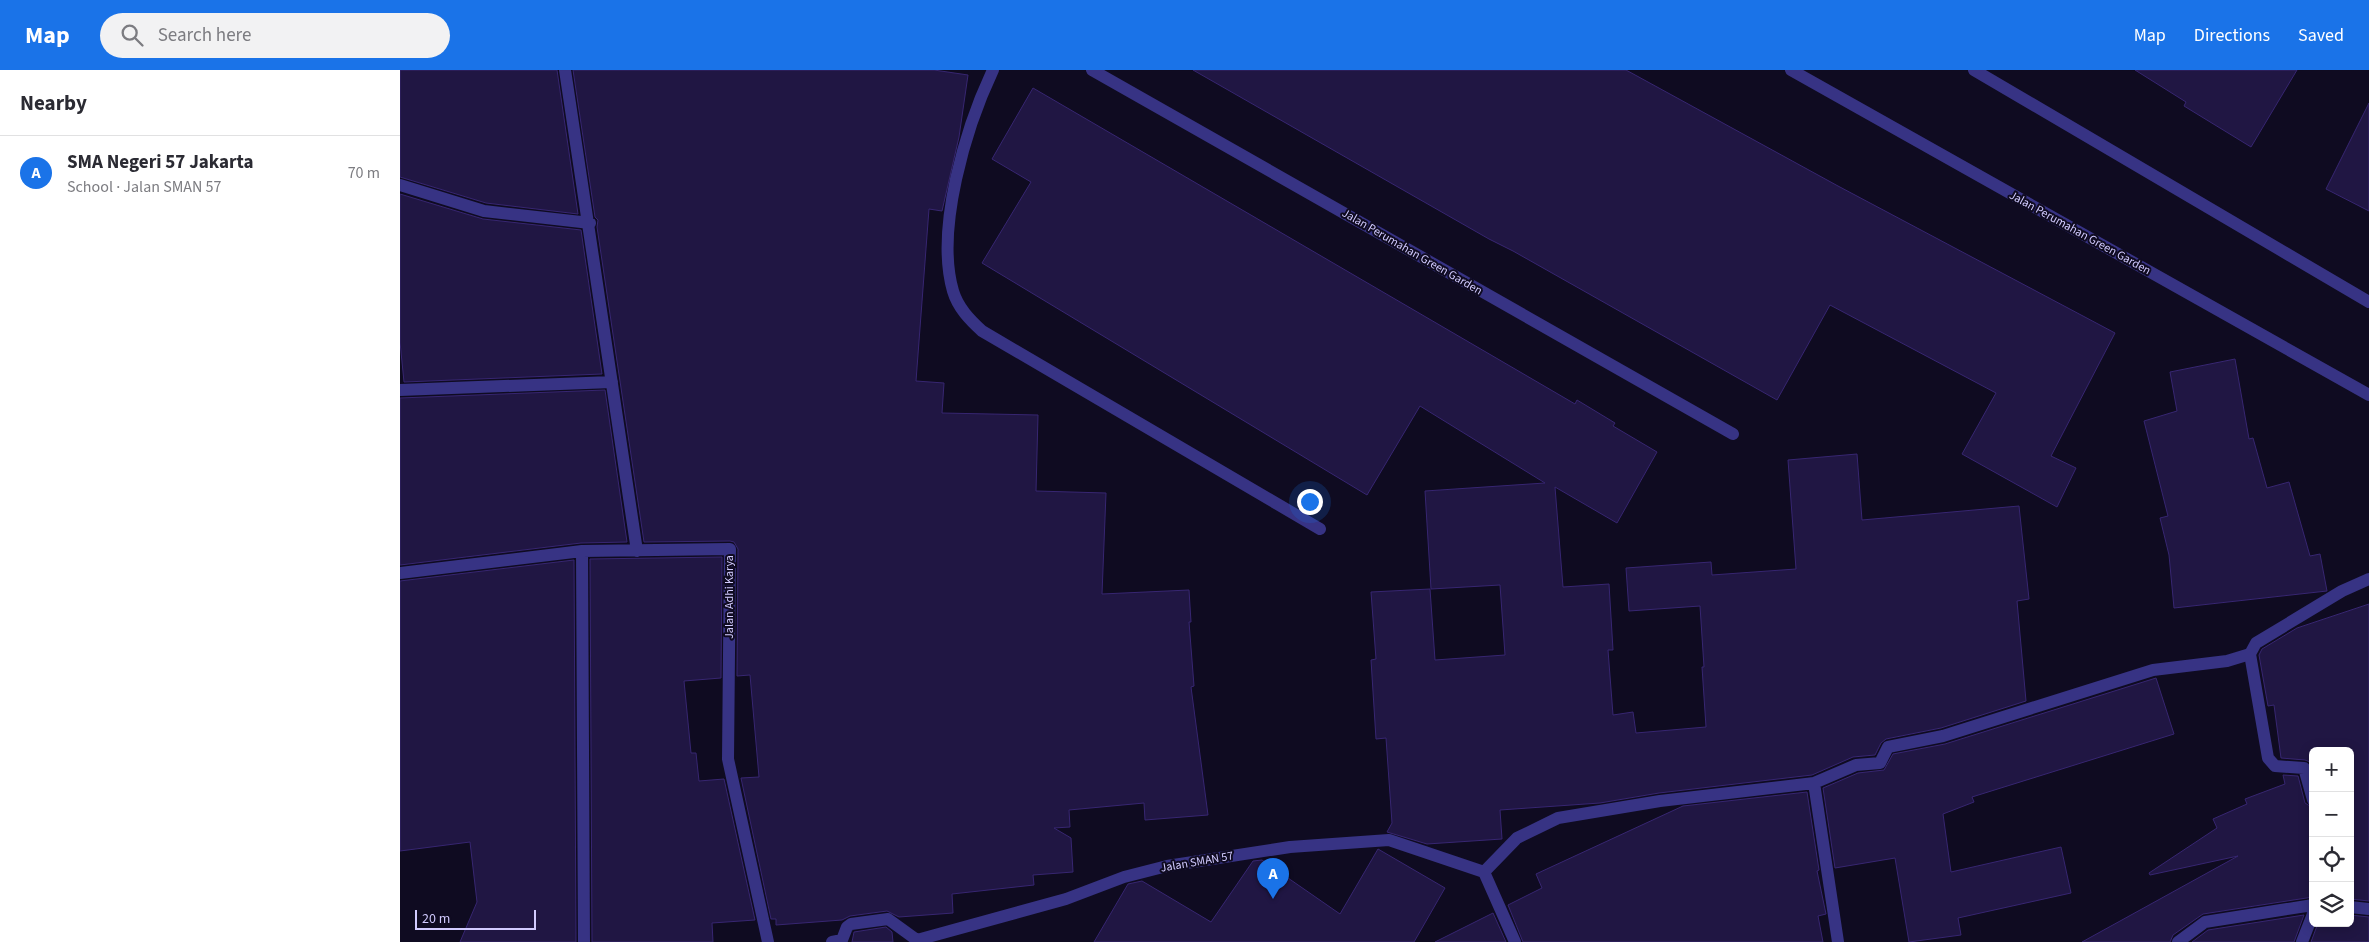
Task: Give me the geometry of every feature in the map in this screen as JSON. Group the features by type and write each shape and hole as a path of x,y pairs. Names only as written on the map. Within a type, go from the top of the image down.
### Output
{"street":[{"path":"566,70 637,551"},
{"path":"993,70 980,98 964,146 954,191 948,263 953,292 965,315 982,331 1320,529"},
{"name":"Jalan Perumahan Green Garden","path":"1092,70 1733,434"},
{"name":"Jalan Perumahan Green Garden","path":"1791,70 2369,396"},
{"path":"1974,70 2369,302"},
{"path":"400,185 484,211 590,223"},
{"path":"400,390 612,382"},
{"name":"Jalan Adhi Karya","path":"400,573 582,551 730,549 728,759 768,942"},
{"path":"582,551 584,942"},
{"path":"2311,792 2304,768 2275,766 2268,758 2250,654 2256,644 2342,591 2369,579"},
{"path":"1515,942 1484,872 1517,838 1558,818 1660,801 1814,783 1856,765 1880,763 1888,747 1943,736 2153,670 2227,661 2250,654"},
{"path":"1814,783 1838,942"},
{"name":"Jalan SMAN 57","path":"917,941 1066,899 1133,875 1167,866 1290,848 1389,840 1484,872"},
{"path":"2178,942 2206,922 2309,906"},
{"path":"2354,907 2369,909"},
{"path":"832,942 842,940 847,927 851,924 888,920 917,941"},
{"path":"2302,942 2309,924"}],"building":[{"path":"400,70 557,70 578,214 486,203 400,177"},
{"path":"573,70 934,70 968,75 959,137 942,211 929,209 916,381 944,383 942,413 1038,415 1036,491 1106,493 1102,594 1189,590 1191,622 1189,622 1194,686 1191,687 1208,815 1145,820 1144,803 1069,810 1070,827 1054,828 1071,838 1073,872 1033,875 1034,885 952,894 953,913 899,917 887,911 850,916 842,920 776,925 776,919 771,919 741,778 759,777 750,675 737,676 738,549 734,542 730,541 644,542 597,227 598,220 595,217"},
{"path":"1193,70 1626,70 1838,186 2115,333 2051,456 2076,468 2057,507 1962,454 1996,393 1830,305 1777,400 1489,239"},
{"path":"2135,70 2297,70 2251,147 2184,106 2186,102"},
{"path":"1033,88 1575,404 1577,400 1615,423 1613,426 1657,452 1617,523 1555,487 1563,587 1609,584 1613,650 1608,650 1613,715 1633,712 1636,733 1706,727 1702,667 1704,667 1700,606 1629,611 1626,568 1711,562 1712,575 1796,569 1788,460 1857,454 1862,520 2019,506 2029,599 2017,601 2026,701 1941,728 1886,739 1881,743 1875,755 1853,757 1812,775 1659,793 1600,803 1500,810 1502,839 1427,844 1387,832 1392,823 1386,738 1376,739 1371,660 1376,659 1371,592 1430,589 1435,660 1505,655 1500,585 1431,589 1425,491 1545,483 1420,406 1367,495 982,263 1031,182 992,159"},
{"path":"2369,103 2369,211 2326,189"},
{"path":"400,194 483,219 581,230 602,374 404,382 400,342"},
{"path":"2235,359 2249,439 2253,438 2267,488 2289,482 2310,556 2320,554 2327,591 2174,608 2169,555 2160,518 2168,516 2144,421 2177,411 2170,372"},
{"path":"605,390 627,542 581,543 400,565 400,398"},
{"path":"722,557 721,678 684,681 691,753 696,753 699,781 724,779 755,920 712,923 713,942 592,942 590,559"},
{"path":"574,560 576,942 460,942 477,902 470,842 400,851 400,581"},
{"path":"2369,604 2369,901 2354,899 2354,747 2309,747 2309,762 2281,758 2274,705 2268,706 2259,655 2262,649 2297,628"},
{"path":"2156,678 2174,734 1972,797 1974,802 1943,814 1951,872 2061,847 2071,893 1958,918 1961,935 1909,942 1895,858 1835,868 1823,788 1858,773 1884,770 1893,754 1945,744"},
{"path":"2283,775 2298,776 2305,803 2309,806 2309,898 2203,914 2173,935 2170,942 2082,942 2238,856 2150,875 2149,873 2217,828 2213,819 2247,804 2245,799 2285,784"},
{"path":"1807,792 1819,870 1817,871 1826,914 1818,916 1823,942 1523,942 1508,905 1542,888 1536,874 1683,806"},
{"path":"1378,849 1445,888 1414,942 1094,942 1128,884 1142,881 1211,922 1253,861 1262,860 1340,914"},
{"path":"1493,913 1506,942 1435,942"},
{"path":"2304,915 2294,942 2192,942 2208,930"},
{"path":"2354,915 2369,917 2369,942 2311,942 2317,927 2354,927"},
{"path":"886,927 892,932 893,942 852,942 854,932"}],"place":[{"name":"SMA Negeri 57 Jakarta","path":"1273,899"}]}
